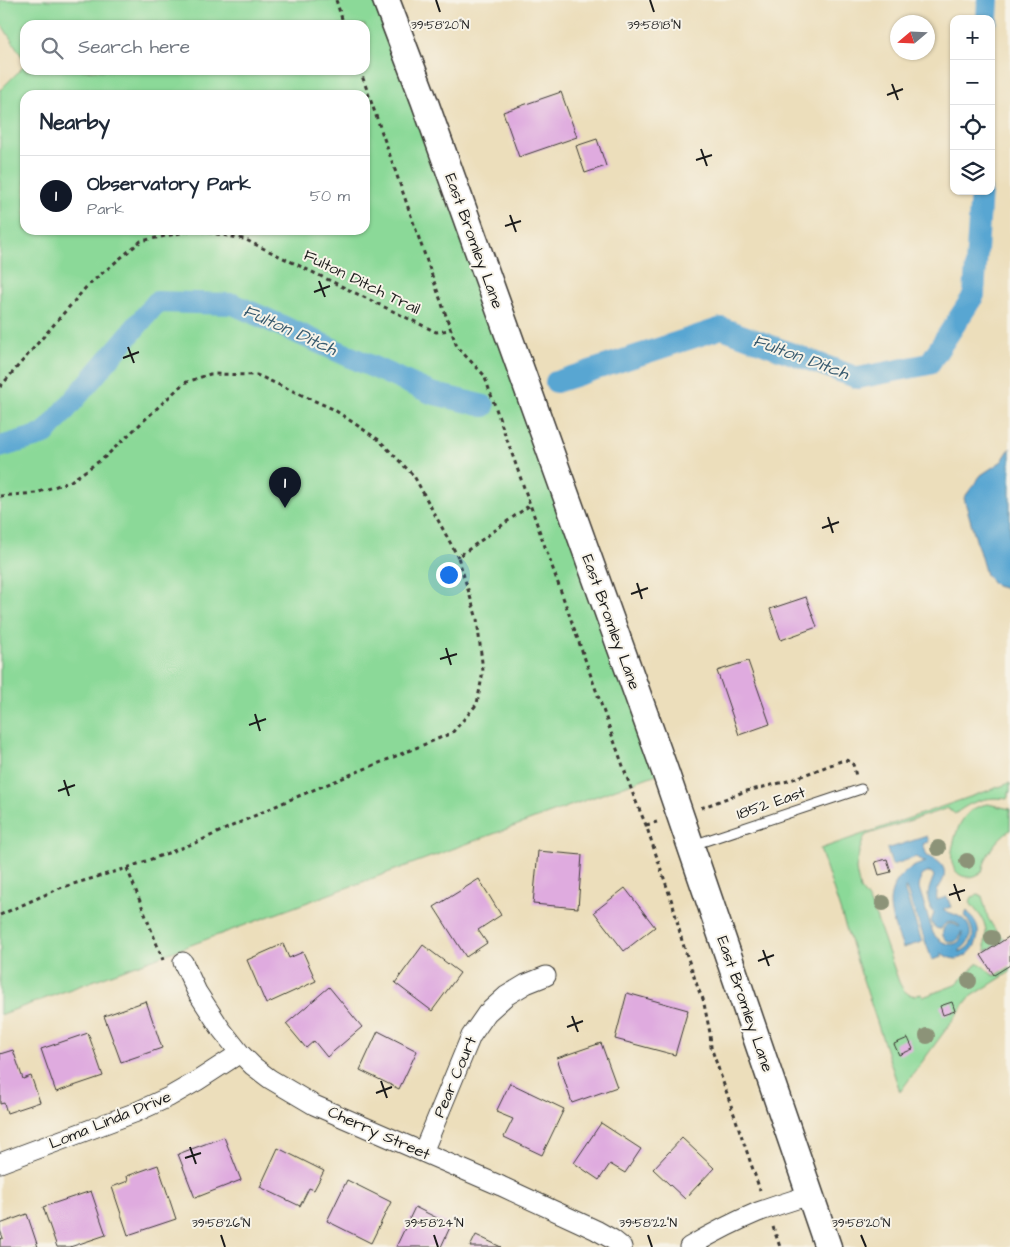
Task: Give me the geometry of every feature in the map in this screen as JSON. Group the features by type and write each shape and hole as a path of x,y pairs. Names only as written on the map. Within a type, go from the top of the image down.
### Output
{"main road":[{"name":"East Bromley Lane","path":"386,0 424,100 680,814 828,1247"}],"street":[{"name":"Cherry Street","path":"183,962 197,992 221,1029 240,1053 270,1078 314,1105 510,1190 596,1230 622,1247"},
{"name":"Pear Court","path":"423,1152 472,1036 487,1013 506,996 526,984 546,976"},
{"name":"Loma Linda Drive","path":"0,1163 134,1113 169,1097 198,1081 240,1053"},
{"path":"689,1247 730,1225 766,1209 810,1195"}],"lane":[{"name":"1852 East","path":"691,846 861,789"}],"path":[{"path":"336,0 342,20"},
{"path":"362,75 367,90"},
{"path":"370,99 457,347 484,375 634,797 646,825 682,941 703,999 711,1047 780,1247"},
{"name":"Fulton Ditch Trail","path":"0,387 88,285 141,242 172,235"},
{"name":"Fulton Ditch Trail","path":"222,235 244,239 436,332 450,330"},
{"path":"0,496 36,493 70,481 106,457 184,384 210,374 257,375 333,409 379,440 414,476 458,557 477,619 483,671 477,704 452,733 289,800 195,843 127,868 60,888 0,915"},
{"path":"458,557 530,505"},
{"path":"646,825 744,792 788,781 840,761 846,760 853,764 861,789"},
{"path":"127,868 165,967 183,962"}],"green space":[{"path":"0,0 386,0 665,771 0,1015 0,90 20,70 20,75 370,75 370,20 20,20 20,53 0,22"},
{"path":"1010,783 1007,799 979,800 955,814 948,808 866,835 859,852 856,869 860,889 874,911 899,982 907,993 910,995 921,994 923,997 955,985 977,964 981,964 995,976 1010,967 1010,972 969,998 900,1092 820,849"},
{"path":"988,804 1010,809 1010,830 992,848 982,872 968,877 960,875 956,872 952,862 952,852 958,828 969,812"},
{"path":"982,896 988,918 994,928 1005,940 986,951 986,929 984,922 970,902 972,897"}],"water":[{"path":"1010,448 1010,590 996,586 986,575 964,498 981,475 1002,461"},
{"path":"927,836 929,842 923,844 927,856 940,863 944,869 943,880 937,893 937,900 947,897 951,907 944,909 944,911 961,918 969,927 969,940 959,952 969,946 973,936 971,926 964,916 967,911 977,926 976,944 966,956 954,959 941,953 942,957 932,960 906,888 905,892 922,942 903,948 891,915 890,898 897,881 905,872 914,866 926,862 916,857 892,865 887,849","holes":["929,872 934,876 928,895 929,903 934,913 931,921 934,927 939,929 949,922 960,926 949,924 943,929 943,936 951,942 959,939 962,932 961,938 955,944 940,941 933,933 919,888 921,876"]}],"building":[{"path":"561,92 577,137 519,157 503,112"},
{"path":"597,139 606,166 585,173 576,146"},
{"path":"806,597 817,627 781,640 770,609"},
{"path":"748,661 770,724 739,735 717,671"},
{"path":"538,851 582,855 578,908 533,904"},
{"path":"887,859 891,872 879,875 875,862"},
{"path":"479,879 501,915 478,930 487,943 466,957 434,907"},
{"path":"625,888 655,927 624,951 594,912"},
{"path":"1010,936 1010,965 994,975 981,955"},
{"path":"283,944 289,958 303,952 316,981 266,1004 247,960"},
{"path":"423,945 460,973 432,1011 395,983"},
{"path":"329,987 362,1027 327,1057 314,1041 306,1048 286,1024"},
{"path":"627,993 688,1010 675,1055 615,1039"},
{"path":"146,1001 162,1048 121,1062 104,1016"},
{"path":"952,1002 955,1011 943,1015 940,1006"},
{"path":"378,1031 417,1051 399,1089 360,1070"},
{"path":"88,1033 103,1076 56,1092 41,1049"},
{"path":"908,1038 913,1049 899,1055 894,1044"},
{"path":"601,1043 617,1087 572,1103 557,1058"},
{"path":"13,1050 23,1079 31,1076 40,1102 7,1113 4,1103 0,1104 0,1054"},
{"path":"510,1083 564,1109 542,1155 504,1137 513,1119 496,1112"},
{"path":"601,1123 641,1149 625,1173 610,1164 599,1180 574,1163"},
{"path":"224,1137 241,1180 195,1198 178,1154"},
{"path":"682,1138 714,1168 685,1199 653,1169"},
{"path":"278,1148 324,1171 314,1190 309,1188 300,1206 260,1187"},
{"path":"158,1165 176,1219 128,1235 112,1187 128,1181 127,1176"},
{"path":"347,1180 391,1202 371,1243 327,1221"},
{"path":"91,1191 106,1235 70,1247 57,1247 43,1207"},
{"path":"415,1207 451,1225 441,1247 396,1247"},
{"path":"27,1214 38,1247 0,1247 0,1239 3,1238 0,1224"},
{"path":"476,1235 501,1247 470,1247"}],"waterway":[{"name":"Fulton Ditch","path":"987,15 988,0"},
{"name":"Fulton Ditch","path":"556,382 722,328 858,378 929,364 974,295 981,195"},
{"name":"Fulton Ditch","path":"0,447 45,434 157,302 233,304 431,393 484,406"}],"place":[{"name":"Observatory Park","path":"285,508"}]}
